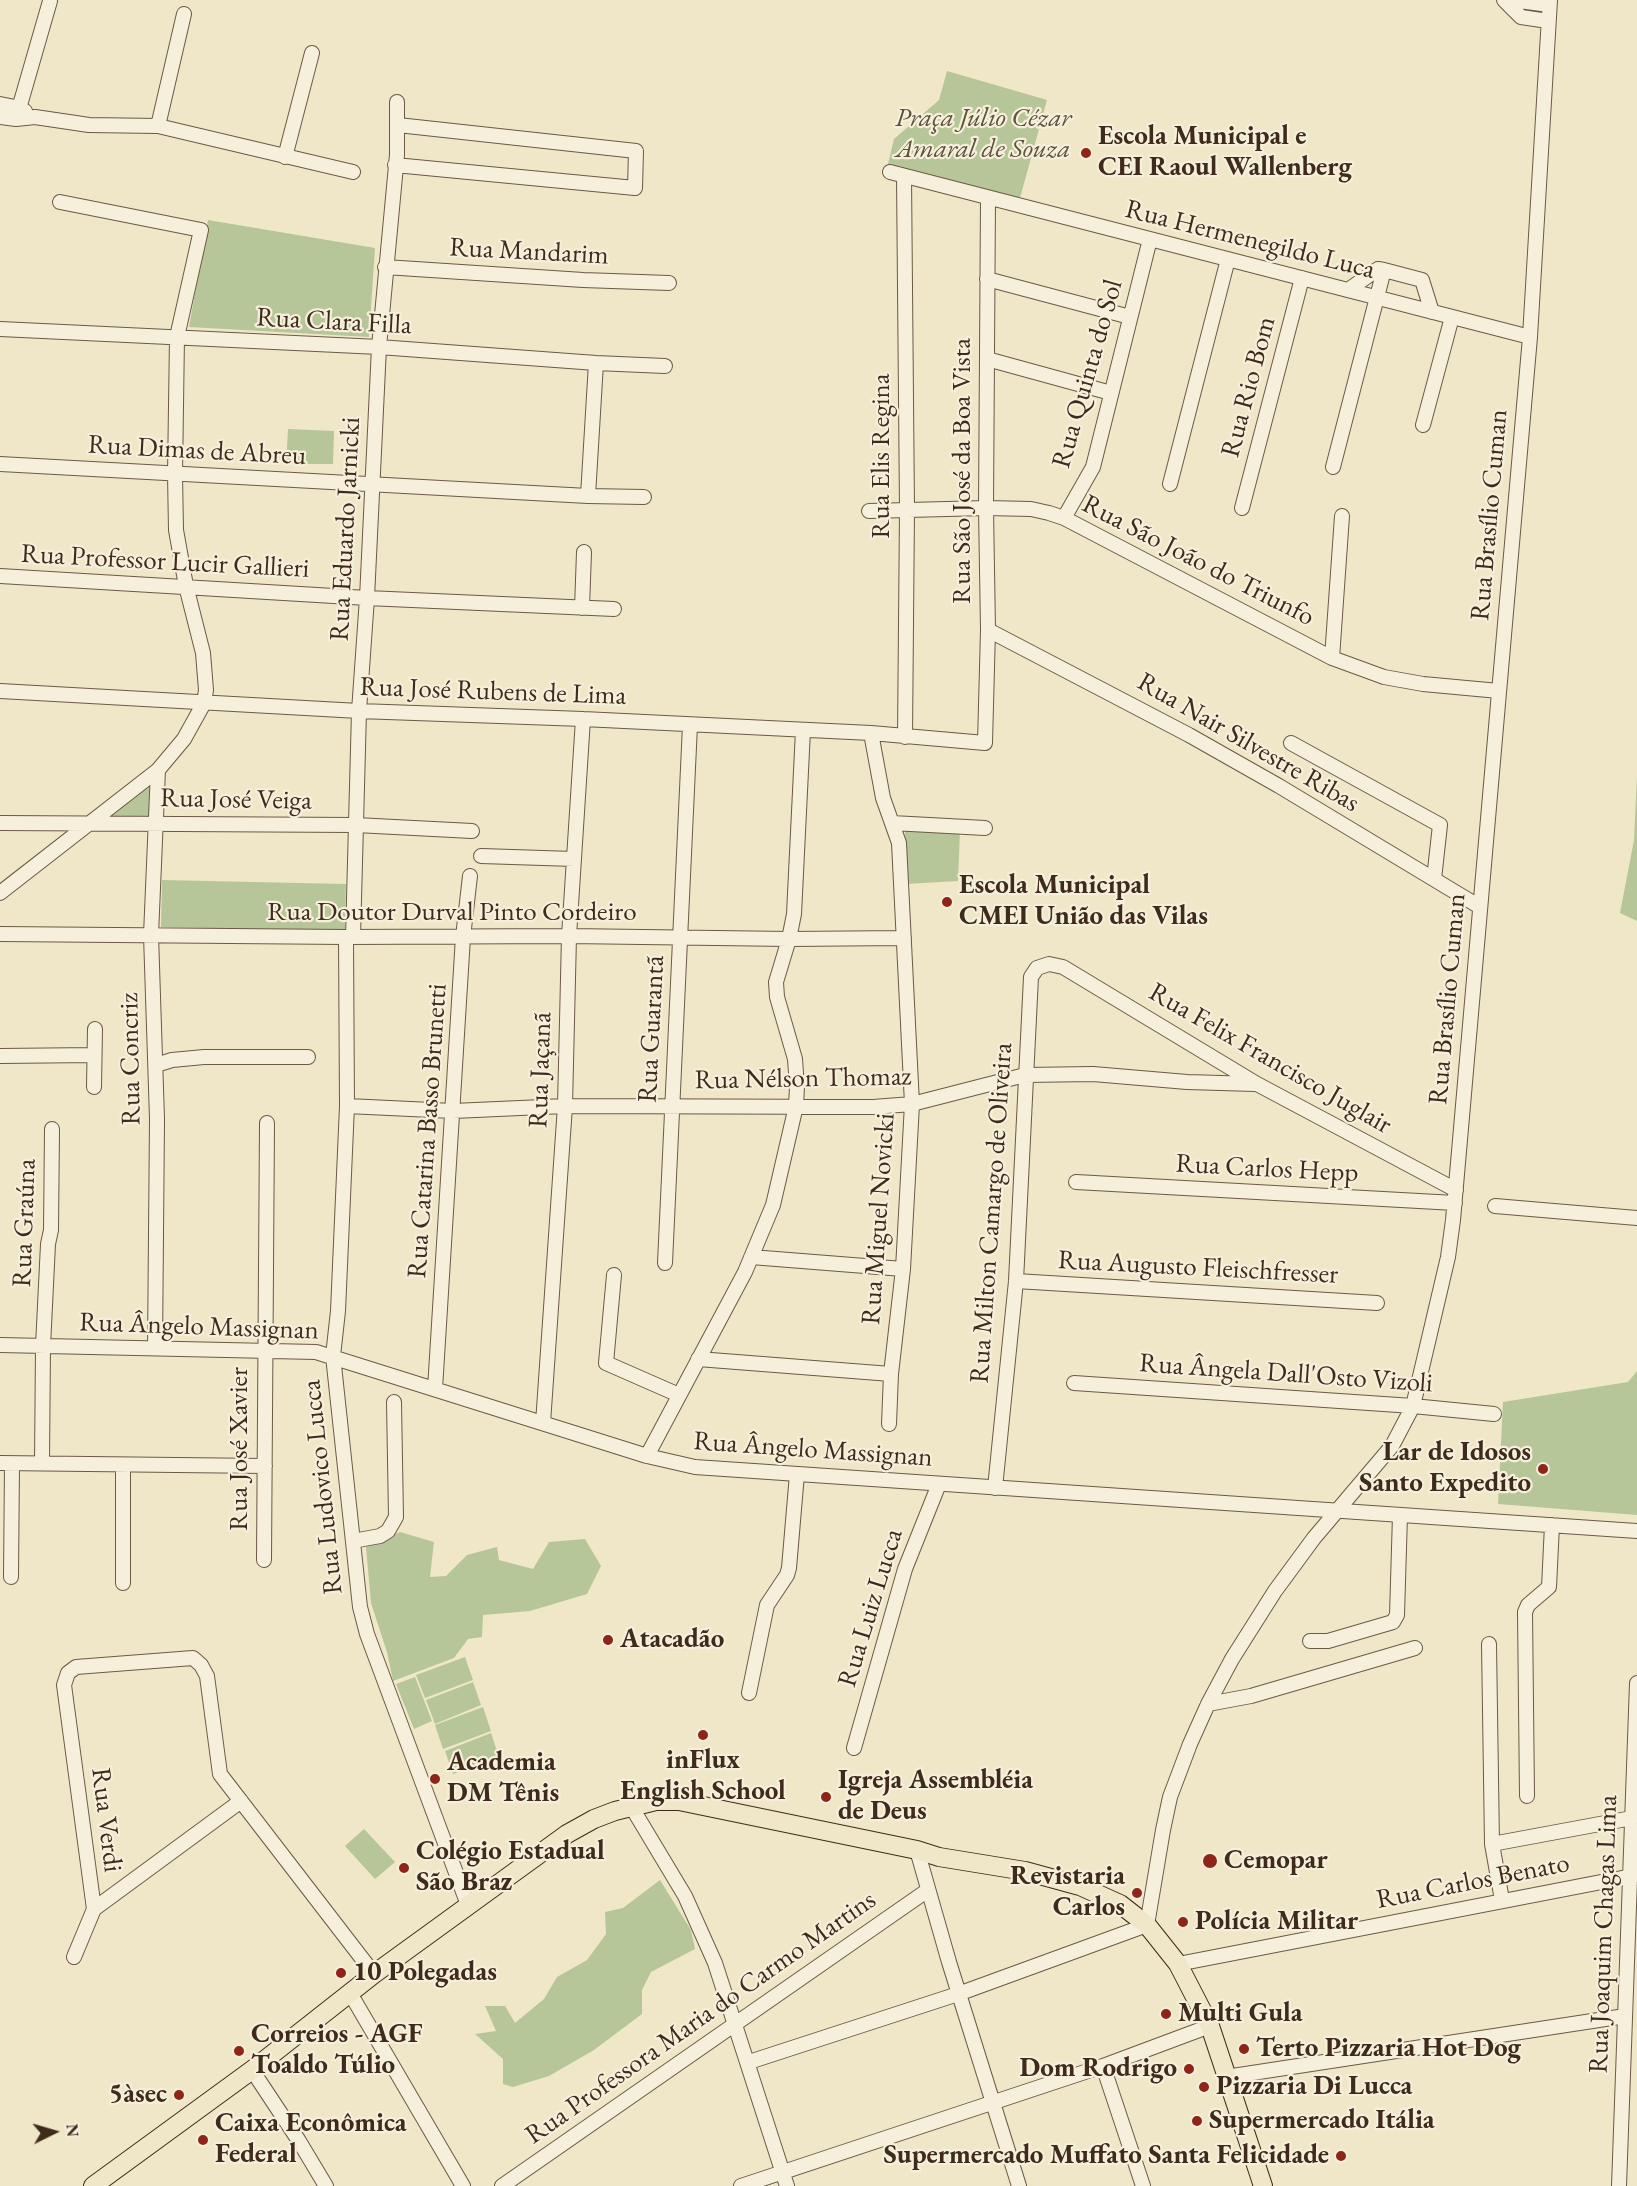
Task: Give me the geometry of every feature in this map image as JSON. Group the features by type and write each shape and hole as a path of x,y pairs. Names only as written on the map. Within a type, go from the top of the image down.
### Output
{"main road":[{"path":"93,2186 252,2070 374,1974 567,1834 594,1819 631,1806 657,1801 679,1801 917,1850 939,1857 1025,1871 1080,1886 1120,1904 1147,1925 1178,1964 1210,2026 1263,2186"}],"street":[{"path":"1504,0 1521,17 1548,21"},
{"path":"1512,0 1549,3"},
{"path":"18,114 50,2"},
{"name":"Rua Brasílio Cuman","path":"1147,1925 1162,1830 1170,1797 1208,1704 1232,1659 1294,1563 1392,1446 1413,1406 1448,1257 1456,1197 1530,337 1549,3"},
{"path":"158,126 184,14"},
{"path":"285,157 312,52"},
{"name":"Rua Eduardo Jarnicki","path":"350,937 359,711 379,347 398,125 397,102"},
{"path":"0,104 18,114 89,125 158,126 353,172"},
{"path":"0,117 18,114"},
{"path":"395,165 635,188 636,151 398,125"},
{"name":"Rua Hermenegildo Luca","path":"890,172 1530,337"},
{"name":"Rua Elis Regina","path":"904,176 907,510 905,736"},
{"name":"Rua São José da Boa Vista","path":"985,743 988,630 986,508 988,198"},
{"path":"0,893 158,770 184,740 204,703 206,690 203,652 186,586 176,530 175,475 177,337 201,230 60,202"},
{"name":"Rua Quinta do Sol","path":"1064,518 1093,467 1150,239"},
{"path":"1170,484 1227,259"},
{"name":"Rua Mandarim","path":"385,267 583,280 669,283"},
{"path":"1348,290 1378,269 1384,270 1422,280 1432,312"},
{"path":"1333,467 1384,270"},
{"name":"Rua Rio Bom","path":"1242,508 1302,278"},
{"path":"987,279 1130,317"},
{"path":"1423,425 1452,317"},
{"name":"Rua Clara Filla","path":"0,329 379,347 665,366"},
{"path":"987,359 1111,393"},
{"path":"588,496 596,363"},
{"name":"Rua Dimas de Abreu","path":"0,464 175,475 644,497"},
{"name":"Rua São João do Triunfo","path":"869,511 1031,509 1064,518 1332,658 1384,677 1423,684 1499,691"},
{"path":"1332,658 1342,516"},
{"path":"582,608 584,552"},
{"name":"Rua Professor Lucir Gallieri","path":"0,576 367,598 614,609"},
{"name":"Rua Nair Silvestre Ribas","path":"988,630 1189,735 1279,786 1480,907"},
{"name":"Rua José Rubens de Lima","path":"0,691 359,711 870,733 985,743"},
{"name":"Rua Jaçanã","path":"543,1423 565,1106 569,936 583,719"},
{"name":"Rua Guarantã","path":"665,1263 690,725"},
{"path":"647,1456 751,1257 773,1205 795,1106 797,1088 795,1059 777,997 776,982 794,914 803,730"},
{"name":"Rua Miguel Novicki","path":"870,733 883,798 899,843 912,1104 903,1269 891,1374 889,1424"},
{"path":"1291,742 1440,825 1434,879"},
{"name":"Rua Concriz","path":"155,1348 156,1065 151,935 158,770"},
{"name":"Rua José Veiga","path":"0,823 356,825 472,831"},
{"path":"892,823 985,828"},
{"path":"480,856 574,859"},
{"name":"Rua Catarina Basso Brunetti","path":"435,1389 463,937 470,876"},
{"name":"Rua Doutor Durval Pinto Cordeiro","path":"0,934 904,938"},
{"name":"Rua Ludovico Lucca","path":"350,937 347,1106 338,1311 333,1356 360,1607 468,1905"},
{"name":"Rua Milton Camargo de Oliveira","path":"995,1488 1016,1281 1031,977 1037,968 1049,964 1063,967"},
{"name":"Rua Felix Francisco Juglair","path":"1063,967 1257,1084 1456,1197"},
{"path":"94,1087 95,1029"},
{"path":"0,1056 94,1055"},
{"path":"156,1065 172,1060 204,1057 308,1057"},
{"name":"Rua Nélson Thomaz","path":"347,1106 453,1111 565,1106 873,1107 912,1104 1025,1075 1094,1074 1187,1082 1257,1084"},
{"name":"Rua José Xavier","path":"264,1560 267,1122"},
{"name":"Rua Graúna","path":"42,1463 43,1346 48,1244 51,1230 52,1129"},
{"name":"Rua Carlos Hepp","path":"1076,1182 1456,1197"},
{"path":"1495,1206 1637,1218"},
{"path":"751,1257 903,1269"},
{"path":"614,1275 606,1363 679,1395"},
{"name":"Rua Augusto Fleischfresser","path":"1016,1281 1377,1303"},
{"name":"Rua Ângelo Massignan","path":"0,1345 308,1351 333,1356 647,1456 695,1467 1637,1531"},
{"path":"698,1359 891,1374"},
{"name":"Rua Ângela Dall'Osto Vizoli","path":"1074,1383 1413,1406 1494,1414"},
{"path":"353,1541 380,1536 388,1531 396,1517 394,1402"},
{"path":"11,1577 6,1464 265,1466"},
{"path":"123,1466 123,1583"},
{"path":"749,1693 767,1605 787,1575 789,1568 797,1474"},
{"name":"Rua Luiz Lucca","path":"854,1748 905,1569 939,1484"},
{"path":"1310,1641 1328,1641 1393,1622 1397,1615 1400,1515"},
{"path":"1527,1796 1525,1612 1528,1605 1549,1587 1552,1525"},
{"path":"1489,1644 1492,1844 1503,1900"},
{"path":"1208,1704 1251,1695 1415,1648"},
{"name":"Rua Verdi","path":"74,1957 94,1909 64,1685 68,1673 76,1667 193,1658 201,1665 207,1676 220,1774 241,1801"},
{"name":"Rua Joaquim Chagas Lima","path":"1619,2186 1625,2016 1634,1875 1632,1818 1637,1683"},
{"path":"94,1909 241,1801 374,1974"},
{"path":"631,1806 685,1896 715,1963 749,2062 787,2186"},
{"path":"1492,1844 1632,1818"},
{"path":"917,1850 958,1994 1019,2186"},
{"name":"Rua Carlos Benato","path":"1178,1964 1634,1875"},
{"name":"Rua Professora Maria do Carmo Martins","path":"502,2186 928,1890"},
{"path":"749,2062 958,1994 1147,1925"},
{"path":"350,1993 463,2186"},
{"path":"1226,2077 1625,2016"},
{"path":"741,2186 1103,2066 1210,2026"},
{"path":"1103,2066 1143,2186"},
{"path":"252,2070 326,2186"}],"green space":[{"name":"Praça Júlio Cézar Amaral de Souza","path":"947,71 1047,100 1020,198 888,164 894,139 939,100"},
{"path":"208,220 375,248 369,337 189,327"},
{"path":"288,429 334,431 333,464 286,464"},
{"path":"1637,776 1637,921 1620,913 1634,840"},
{"path":"153,782 151,818 106,816"},
{"path":"905,827 960,830 958,881 906,884"},
{"path":"162,880 346,884 345,931 161,927"},
{"path":"1637,1371 1637,1515 1498,1504 1503,1402 1628,1382"},
{"path":"400,1532 434,1542 430,1577 446,1576 467,1555 497,1547 499,1560 533,1569 549,1542 585,1539 601,1566 587,1594 530,1611 483,1615 482,1637 468,1639 454,1658 393,1681 387,1652 371,1603 366,1547"},
{"path":"465,1657 473,1680 425,1698 416,1675"},
{"path":"415,1677 432,1721 414,1729 396,1684"},
{"path":"473,1682 481,1705 435,1724 426,1700"},
{"path":"483,1707 491,1731 443,1749 435,1725"},
{"path":"491,1733 499,1757 453,1774 445,1751"},
{"path":"364,1829 395,1862 375,1879 345,1846"},
{"path":"660,1880 691,1930 695,1949 651,1972 642,1990 642,2014 594,2050 549,2076 513,2087 503,2084 503,2059 475,2034 496,2031 485,2006 505,2006 515,2023 544,1999 557,1977 587,1960 606,1934 605,1912 623,1908"}],"place":[{"name":"Escola Municipal e CEI Raoul Wallenberg","path":"1086,153"},
{"name":"Escola Municipal CMEI União das Vilas","path":"947,902"},
{"name":"Lar de Idosos Santo Expedito","path":"1543,1469"},
{"name":"Atacadão","path":"608,1640"},
{"name":"inFlux English School","path":"703,1735"},
{"name":"Academia DM Tênis","path":"435,1779"},
{"name":"Igreja Assembléia de Deus","path":"826,1797"},
{"name":"Cemopar","path":"1210,1861"},
{"name":"Colégio Estadual São Braz","path":"404,1868"},
{"name":"Revistaria Carlos","path":"1137,1893"},
{"name":"Polícia Militar","path":"1183,1922"},
{"name":"10 Polegadas","path":"341,1973"},
{"name":"Multi Gula","path":"1166,2014"},
{"name":"Terto Pizzaria Hot Dog","path":"1244,2049"},
{"name":"Correios - AGF Toaldo Túlio","path":"239,2051"},
{"name":"Dom Rodrigo","path":"1189,2069"},
{"name":"Pizzaria Di Lucca","path":"1204,2087"},
{"name":"5àsec","path":"179,2095"},
{"name":"Supermercado Itália","path":"1197,2121"},
{"name":"Caixa Econômica Federal","path":"203,2140"},
{"name":"Supermercado Muffato Santa Felicidade","path":"1341,2156"}]}
